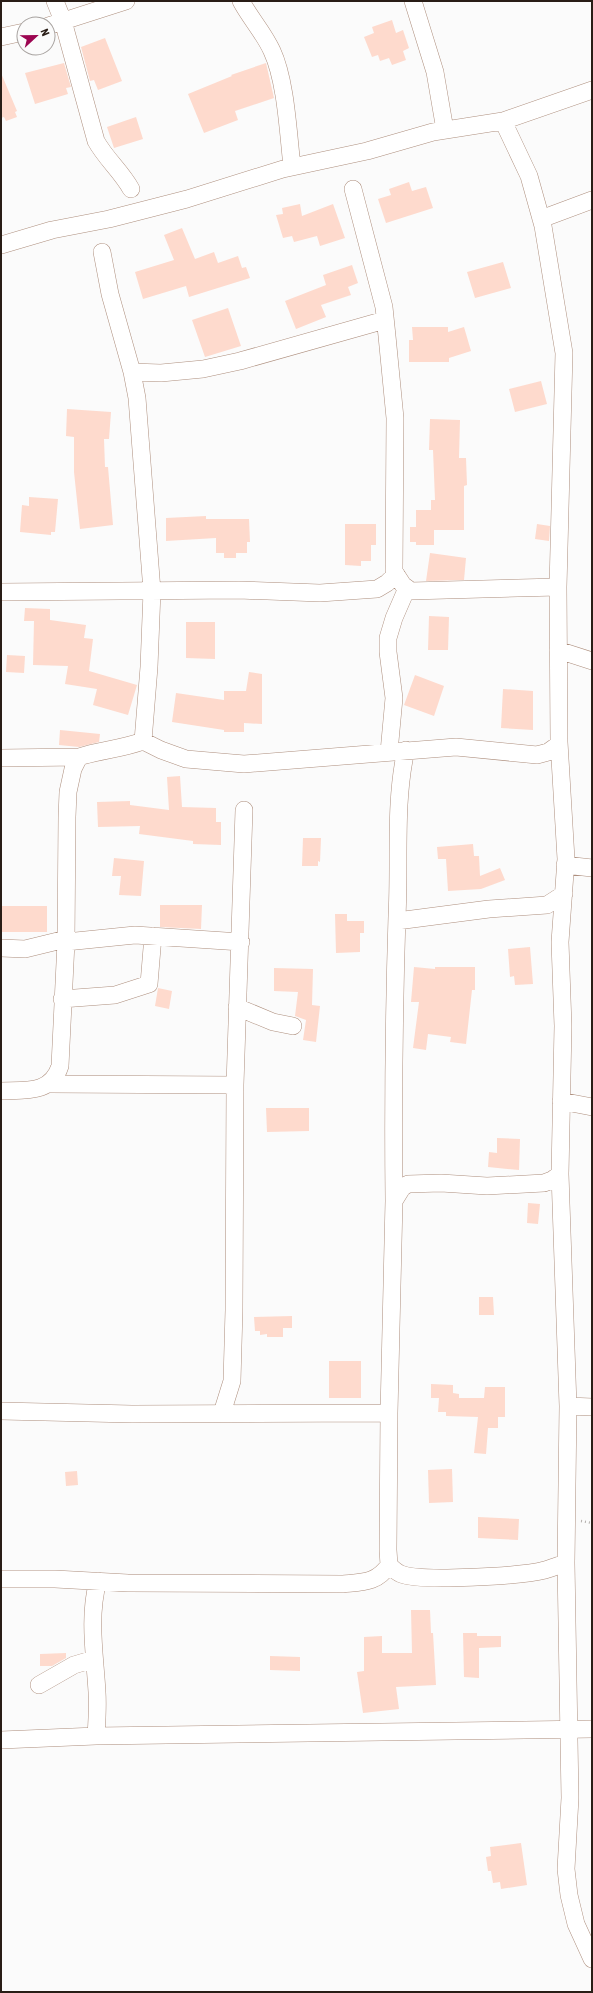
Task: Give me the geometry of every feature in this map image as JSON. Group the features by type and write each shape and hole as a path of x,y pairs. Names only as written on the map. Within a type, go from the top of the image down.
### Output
{"street":[{"path":"55,1 55,16"},
{"path":"56,23 126,1"},
{"path":"240,1 266,39 278,67 286,109 292,166"},
{"path":"413,1 435,72 445,130"},
{"path":"56,26 96,141 103,154 123,176 131,189"},
{"path":"1,37 16,34"},
{"path":"1,245 52,230 187,199 292,166 367,151 445,130 503,121 592,90"},
{"path":"503,121 529,176 541,219 564,352 558,587 558,650 559,744 566,865 560,942 563,1026 560,1174 568,1406 566,1563 570,1798 566,1869 569,1895 576,1924 592,1959"},
{"path":"354,189 384,308 395,418 394,571 403,585 411,591 558,587"},
{"path":"541,219 592,200"},
{"path":"102,252 110,294 132,372 137,398 152,591 149,667 143,741"},
{"path":"132,372 161,373 203,369 240,361 385,320"},
{"path":"1,592 239,590 320,593 368,591 377,589 387,583 396,574"},
{"path":"389,752 394,698 388,652 388,638 394,618 407,588"},
{"path":"558,650 592,661"},
{"path":"1,758 79,758 96,752 124,748 143,741 161,750 186,759 244,764 456,747 537,755 548,752 559,744"},
{"path":"1,1580 55,1579 128,1583 343,1584 365,1582 382,1575 389,1565 389,1413 394,1201 393,1081 400,775 406,750"},
{"path":"50,1084 57,1076 60,1066 62,1047 62,1000 66,940 68,792 73,769 79,758"},
{"path":"222,1413 232,1381 234,1310 235,1085 237,1007 241,942 244,810"},
{"path":"566,865 592,868"},
{"path":"397,921 489,909 547,905 564,894"},
{"path":"1,948 24,949 66,940 135,935 241,942"},
{"path":"62,1000 115,995 149,984 153,936"},
{"path":"237,1007 273,1022 293,1026"},
{"path":"1,1091 28,1090 50,1084 235,1085"},
{"path":"561,1101 592,1107"},
{"path":"394,1201 402,1188 408,1184 441,1183 487,1186 544,1183 552,1180 560,1174"},
{"path":"568,1406 592,1407"},
{"path":"1,1411 132,1414 389,1413"},
{"path":"389,1565 402,1575 456,1578 530,1573 566,1563"},
{"path":"96,1736 97,1694 94,1659 93,1608 98,1581"},
{"path":"39,1685 74,1665 94,1659"},
{"path":"1,1740 96,1736 592,1729"}],"building":[{"path":"392,20 396,33 403,30 409,48 403,51 406,60 392,65 389,58 380,61 378,55 372,57 364,37 374,33 372,27"},
{"path":"105,38 122,81 98,90 94,80 90,81 81,47"},
{"path":"64,63 71,87 66,88 68,94 35,104 25,73"},
{"path":"266,63 274,98 235,111 238,120 204,133 188,94 232,76 231,75"},
{"path":"1,73 17,111 15,112 17,117 6,121 4,117 1,118"},
{"path":"136,117 143,139 114,148 107,127"},
{"path":"409,182 412,191 426,187 433,208 386,223 378,199 391,195 389,189"},
{"path":"300,204 302,216 333,204 345,238 320,246 317,236 294,242 292,236 283,238 276,215 283,214 282,208"},
{"path":"182,228 195,259 214,252 218,263 238,256 242,268 246,267 250,278 189,297 186,286 143,299 135,272 174,260 164,235"},
{"path":"503,262 511,288 475,298 467,272"},
{"path":"352,265 358,283 348,287 351,295 321,305 326,317 296,329 285,301 326,285 323,275"},
{"path":"228,308 241,346 205,357 192,320"},
{"path":"412,327 448,327 448,332 464,327 471,351 449,358 449,362 409,362 409,340 413,340"},
{"path":"541,381 547,404 515,412 509,389"},
{"path":"67,409 111,412 109,439 104,439 105,467 108,467 113,525 80,529 74,472 74,437 66,436"},
{"path":"430,419 460,420 459,458 466,458 467,485 464,486 464,530 434,530 434,545 416,545 416,542 410,542 410,527 416,527 416,510 431,510 431,500 435,500 433,450 429,450"},
{"path":"29,497 58,499 55,532 51,532 51,535 20,532 22,505 29,506"},
{"path":"206,516 206,519 249,519 250,542 247,542 247,553 236,553 236,558 224,558 224,553 216,553 216,538 166,541 166,518"},
{"path":"345,524 376,524 376,545 371,545 371,561 361,561 361,566 345,565"},
{"path":"537,524 550,526 549,541 535,539"},
{"path":"430,553 466,558 464,580 426,581"},
{"path":"25,608 50,609 50,620 86,625 84,638 93,639 89,671 137,685 128,715 93,705 97,689 65,684 68,666 33,665 34,621 24,621"},
{"path":"429,616 449,617 448,650 428,650"},
{"path":"186,622 215,622 215,659 186,658"},
{"path":"7,655 25,656 24,673 6,672"},
{"path":"249,672 262,674 262,724 244,723 244,732 224,732 224,730 172,722 176,693 224,700 224,691 246,691"},
{"path":"415,675 444,686 434,716 404,705"},
{"path":"503,689 533,691 533,730 501,728"},
{"path":"60,730 100,734 99,742 79,747 59,745"},
{"path":"180,776 182,807 216,808 216,822 221,822 221,845 193,844 193,841 139,834 140,826 98,827 97,802 130,801 130,805 169,810 167,777"},
{"path":"303,838 321,838 320,862 318,861 318,866 302,866"},
{"path":"473,844 474,856 479,856 480,876 500,868 505,880 481,889 448,891 446,859 438,859 437,847"},
{"path":"114,858 144,861 141,896 119,895 121,876 112,876"},
{"path":"160,905 202,905 201,929 160,927"},
{"path":"1,906 47,906 47,932 1,932"},
{"path":"335,914 347,914 347,921 364,921 364,933 360,933 360,952 336,953"},
{"path":"530,947 533,984 515,985 514,976 510,977 508,949"},
{"path":"414,967 435,969 435,967 475,967 475,990 472,990 466,1044 450,1042 451,1037 428,1034 426,1050 413,1048 419,1002 411,1002"},
{"path":"274,968 313,969 312,1005 320,1006 316,1042 303,1040 306,1020 295,1016 298,992 274,991"},
{"path":"158,988 172,991 169,1009 155,1006"},
{"path":"266,1108 309,1108 309,1131 267,1132"},
{"path":"497,1138 520,1139 519,1170 488,1167 489,1152 497,1153"},
{"path":"528,1203 540,1204 538,1224 527,1223"},
{"path":"479,1297 493,1297 494,1315 479,1315"},
{"path":"292,1316 292,1328 283,1328 283,1337 267,1337 267,1334 260,1335 260,1331 255,1331 254,1317"},
{"path":"329,1361 361,1361 361,1398 329,1398"},
{"path":"431,1384 453,1385 453,1393 459,1394 459,1398 484,1398 485,1387 505,1387 505,1417 498,1417 498,1428 488,1428 486,1454 474,1453 478,1417 446,1416 446,1412 438,1412 439,1398 431,1398"},
{"path":"452,1469 453,1502 429,1503 428,1470"},
{"path":"77,1471 78,1485 66,1486 65,1472"},
{"path":"478,1517 519,1519 518,1540 478,1538"},
{"path":"411,1610 430,1610 436,1685 396,1687 399,1709 363,1713 357,1672 364,1671 364,1637 382,1636 382,1653 412,1653"},
{"path":"463,1633 477,1633 477,1636 501,1636 501,1647 479,1648 479,1678 464,1677"},
{"path":"66,1653 66,1658 52,1666 40,1666 40,1654"},
{"path":"270,1656 300,1657 300,1671 270,1670"},
{"path":"521,1843 527,1885 501,1889 500,1882 493,1883 491,1871 488,1871 486,1857 491,1856 490,1847"}]}
